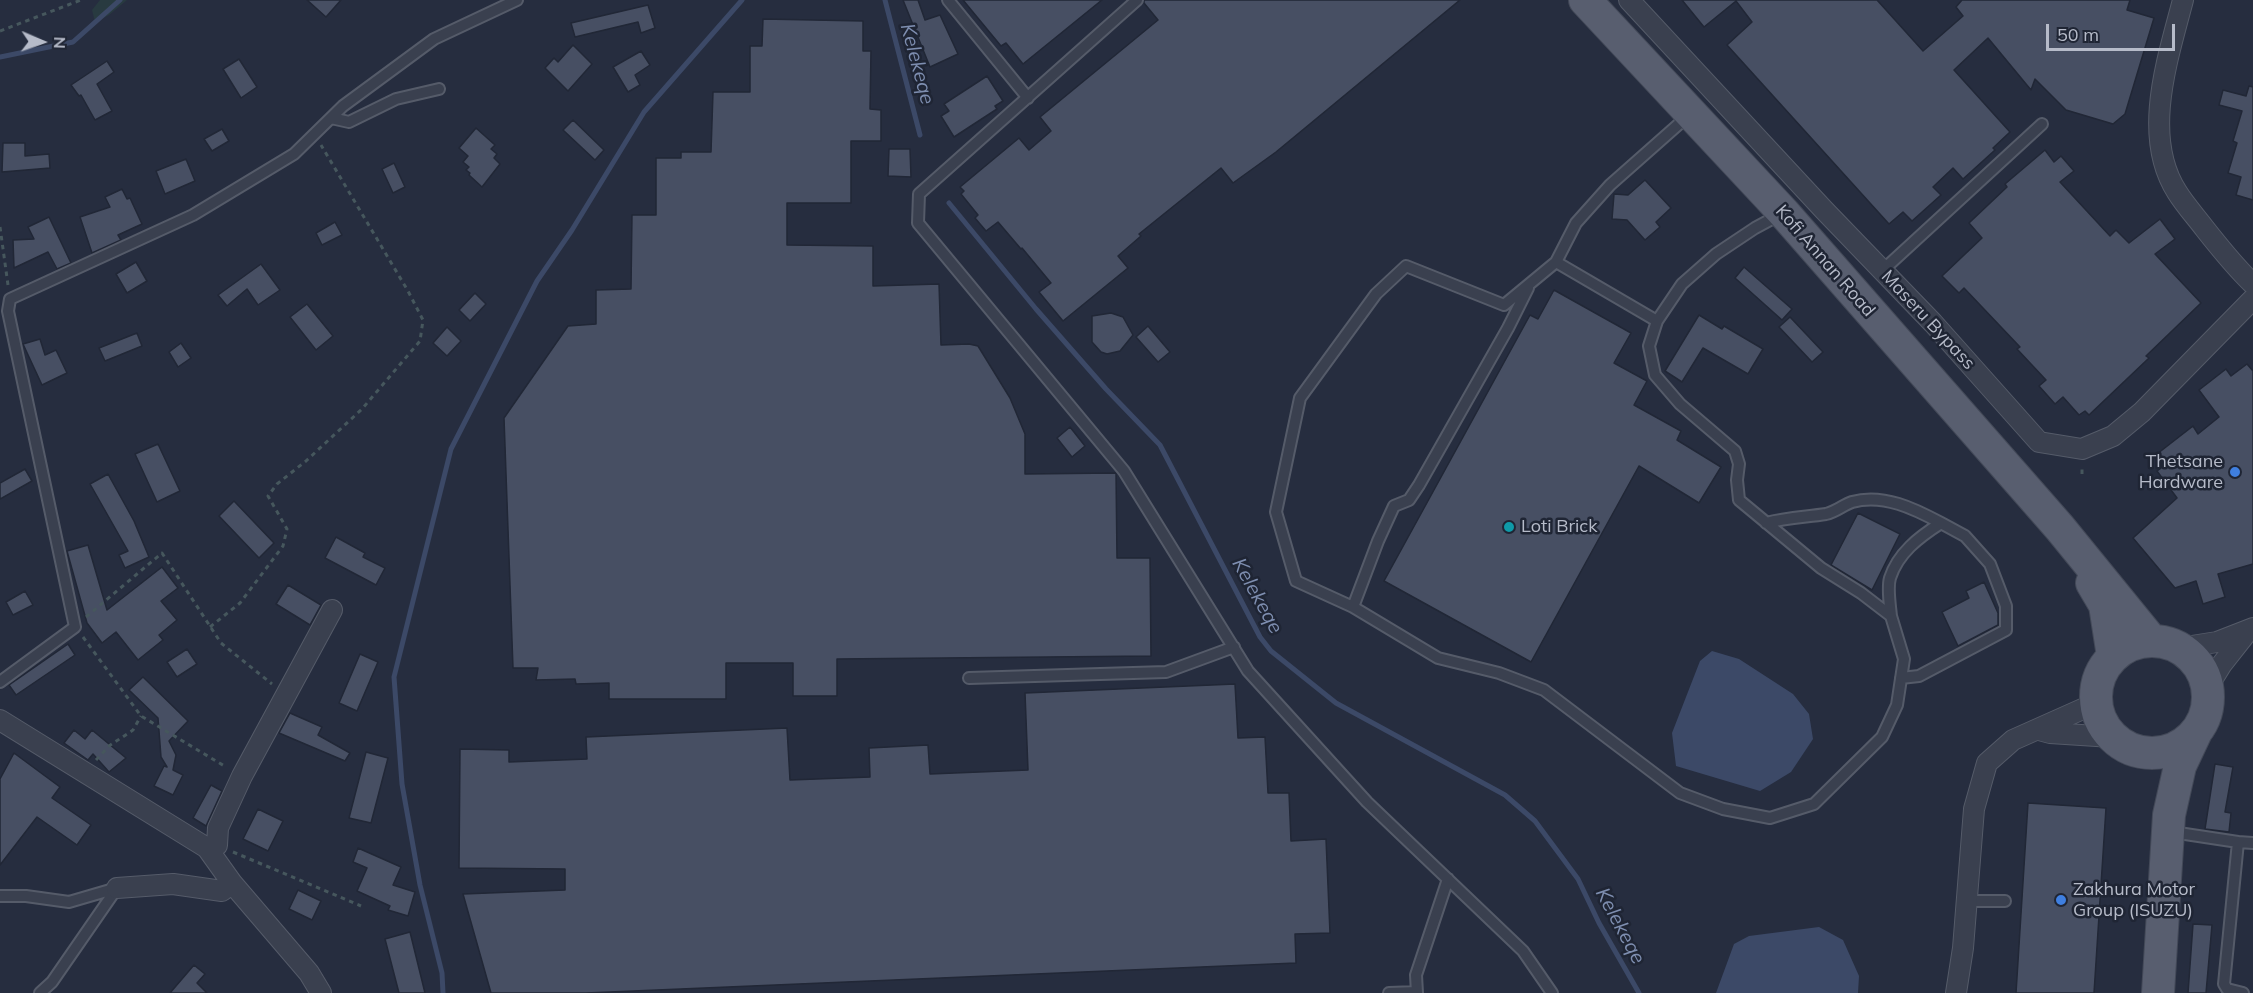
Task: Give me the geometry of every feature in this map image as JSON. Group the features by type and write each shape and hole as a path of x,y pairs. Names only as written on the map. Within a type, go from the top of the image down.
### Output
{"main road":[{"name":"Kofi Annan Road","path":"1585,0 1784,213 2060,528 2166,644"},
{"name":"Kofi Annan Road","path":"2060,528 2105,605 2113,656"},
{"path":"2158,993 2169,823 2180,766 2197,731 2206,711 2208,688 2198,664 2166,644 2138,642 2113,656 2103,670 2097,686 2096,703 2101,721 2112,737 2123,746 2141,753 2155,754 2172,750 2186,742 2197,731"},
{"path":"2141,753 2157,781 2169,823"}],"street":[{"name":"Maseru Bypass","path":"1629,0 1933,323 2039,442 2082,449 2114,436 2142,412 2253,299"},
{"path":"2183,0 2162,79 2159,124 2163,162 2176,192 2235,267 2253,284"},
{"path":"212,847 218,828 243,776 332,610"},
{"path":"2166,644 2217,642 2250,629"},
{"path":"2208,688 2222,664 2250,629"},
{"path":"1956,993 1964,948 1974,809 1987,763 2013,740 2096,703"},
{"path":"0,720 212,847 232,883 309,973 321,993"},
{"path":"2039,730 2050,733 2112,737"},
{"path":"117,888 173,884 222,891 232,883"}],"lane":[{"path":"0,682 75,627 4,312 10,299 193,215 294,154 331,118 434,39 517,0"},
{"path":"948,0 1028,98"},
{"path":"1137,0 919,194 918,223 1124,471 1248,671 1367,802 1523,951 1552,993"},
{"path":"331,118 349,122 396,99 439,89"},
{"path":"1691,114 1610,185 1576,223 1556,262 1504,305 1406,266 1376,294 1300,398 1276,512 1296,581 1353,607 1438,658 1499,673 1544,690 1680,793 1723,809 1770,818 1814,804 1882,736 1897,705 1904,659 1891,616 1889,579 1903,552 1924,534 1941,524"},
{"path":"1882,271 2042,124"},
{"path":"1784,213 1755,228 1716,255 1682,284 1657,321 1648,346 1655,375 1680,404 1735,451 1739,464 1737,480 1739,500 1821,568 1861,593 1891,616"},
{"path":"1556,262 1657,321"},
{"path":"1353,607 1394,506 1409,500 1419,485 1508,328 1530,284"},
{"path":"1766,524 1829,513 1852,502 1878,500 1916,509 1965,536 1990,564 2006,606 2006,630 1919,676 1901,678"},
{"path":"969,678 1166,672 1234,647"},
{"path":"2169,823 2238,842 2253,843"},
{"path":"2238,842 2224,984 2227,989 2243,993"},
{"path":"1389,993 1417,993 1416,975 1448,879"},
{"path":"0,896 26,896 69,902 117,888"},
{"path":"40,993 51,982 117,888"},
{"path":"1968,901 2005,901"}],"path":[{"path":"0,32 81,0"},
{"path":"210,627 240,603 283,546 287,529 268,495 277,484 306,461 362,409 420,341 423,320 314,133"},
{"path":"0,227 10,299"},
{"path":"243,776 141,716 75,627 162,553 221,643 287,696"},
{"path":"84,772 109,746 133,730 141,716"},
{"path":"212,847 361,906"}],"shaded area":[{"path":"100,0 127,0 109,15 95,22 92,10"}],"water":[{"path":"1712,651 1739,659 1793,694 1809,714 1813,739 1791,772 1760,791 1676,766 1672,733 1700,661"},
{"path":"1819,927 1843,940 1859,976 1858,993 1716,993 1734,944 1749,936"}],"building":[{"path":"307,0 341,0 326,17"},
{"path":"903,0 918,0 925,20 940,15 958,54 930,67"},
{"path":"963,0 1102,0 1023,64 1006,43 1001,46"},
{"path":"1144,0 1460,0 1276,152 1233,183 1221,168 1139,234 1141,236 1118,256 1128,268 1063,321 1039,292 1051,283 998,222 986,231 975,218 978,215 961,194 964,191 960,187 1019,138 1029,150 1051,131 1040,117 1158,20"},
{"path":"1682,0 1877,0 1923,51 1963,16 1956,7 1962,0 2130,0 2127,10 2154,18 2125,114 2113,124 2066,110 2035,79 2031,90 1988,38 1954,70 2010,132 1993,148 1995,150 1963,179 1953,168 1933,187 1941,195 1912,221 1903,212 1889,224 1727,45 1752,22 1736,1 1704,27"},
{"path":"648,5 655,28 641,33 638,22 575,37 571,23"},
{"path":"763,19 863,21 863,51 871,51 870,109 881,110 881,141 851,141 851,203 787,203 787,245 873,246 873,286 939,284 941,345 978,346 1010,398 1025,434 1025,474 1116,473 1117,558 1150,558 1151,656 837,659 837,696 793,696 793,663 726,663 726,699 609,699 609,683 576,684 575,679 536,680 538,668 513,668 504,418 568,326 596,324 596,290 631,289 632,215 656,215 656,158 681,158 681,152 711,152 713,92 750,92 750,46 762,46"},
{"path":"573,45 592,64 568,91 545,68 554,58 558,62"},
{"path":"641,51 650,65 635,75 640,85 628,92 613,67"},
{"path":"239,59 257,87 241,98 223,69"},
{"path":"107,61 114,72 97,84 112,111 95,120 81,95 79,96 71,85"},
{"path":"987,76 1003,101 995,106 997,109 954,137 941,116 949,111 944,104"},
{"path":"2249,86 2253,87 2253,200 2236,195 2241,177 2228,173 2237,143 2233,141 2242,111 2219,105 2223,90 2246,96"},
{"path":"573,120 604,150 595,160 563,130"},
{"path":"476,128 495,145 491,149 497,154 494,158 500,164 482,187 466,170 469,167 463,162 468,156 459,148"},
{"path":"222,129 229,141 212,151 204,139"},
{"path":"3,143 25,143 25,156 49,154 50,168 2,172"},
{"path":"889,149 910,149 911,177 888,176"},
{"path":"2045,150 2054,162 2061,156 2074,171 2060,182 2110,236 2116,230 2129,243 2160,219 2175,239 2155,254 2201,303 2146,356 2149,358 2089,415 2085,411 2079,415 2063,397 2055,404 2039,386 2046,380 2017,349 2020,347 1964,288 1959,293 1942,276 1982,238 1969,223 2007,187 2005,184"},
{"path":"186,159 195,181 165,194 156,171"},
{"path":"394,163 405,187 393,193 382,169"},
{"path":"1645,180 1671,208 1656,222 1660,227 1645,240 1627,220 1612,219 1614,194 1628,195"},
{"path":"122,189 127,199 130,198 142,224 118,235 121,240 92,253 80,217 110,207 105,197"},
{"path":"49,217 71,263 57,269 48,252 14,268 13,240 34,239 28,227"},
{"path":"335,222 342,235 322,245 316,233"},
{"path":"136,262 147,281 127,293 116,274"},
{"path":"261,264 280,290 258,305 247,289 227,306 218,295"},
{"path":"1744,267 1792,309 1782,320 1735,278"},
{"name":"Loti Brick","path":"1554,290 1631,333 1614,363 1647,381 1634,405 1681,431 1677,440 1721,467 1699,503 1639,466 1531,662 1384,581 1530,315 1538,319"},
{"path":"475,293 486,304 470,321 459,310"},
{"path":"307,304 333,336 316,350 290,317"},
{"path":"1111,313 1123,317 1133,335 1120,351 1107,354 1101,352 1092,342 1092,316"},
{"path":"1699,315 1722,329 1724,326 1763,349 1748,374 1703,348 1682,382 1665,371"},
{"path":"1790,317 1823,352 1812,362 1779,327"},
{"path":"1148,326 1170,352 1158,362 1136,337"},
{"path":"447,327 461,341 447,356 433,343"},
{"path":"137,333 142,346 105,361 99,348"},
{"path":"40,339 45,355 56,350 67,373 42,385 23,344"},
{"path":"181,343 191,358 178,367 169,352"},
{"path":"2247,364 2253,371 2253,564 2218,574 2225,597 2203,604 2196,581 2175,588 2133,538 2177,498 2157,471 2165,465 2157,454 2193,426 2198,434 2219,417 2199,390 2226,369 2231,376"},
{"path":"1070,427 1085,446 1072,457 1057,438"},
{"path":"158,444 180,491 157,502 135,454"},
{"path":"25,469 32,481 0,499 0,483"},
{"path":"108,474 134,521 149,557 125,568 119,555 128,551 90,484"},
{"path":"234,501 274,543 259,558 219,516"},
{"path":"1858,513 1900,534 1872,590 1831,565"},
{"path":"336,537 365,553 363,557 385,568 376,585 325,558"},
{"path":"88,545 107,610 162,567 178,588 161,601 177,620 159,635 163,640 138,660 116,632 102,643 87,623 67,551"},
{"path":"1984,582 1998,613 1998,625 1958,646 1942,612 1969,598 1966,591"},
{"path":"288,585 321,605 310,625 276,604"},
{"path":"25,591 33,605 13,615 6,602"},
{"path":"68,644 75,655 16,695 9,685"},
{"path":"187,649 197,664 177,677 167,662"},
{"path":"360,654 378,662 357,711 339,703"},
{"path":"143,677 188,721 169,741 176,755 173,770 183,775 173,795 154,786 164,766 167,767 161,757 158,718 129,690"},
{"path":"1235,684 1238,738 1265,737 1268,793 1289,793 1291,841 1326,839 1330,933 1295,934 1296,963 586,993 491,993 463,894 565,890 565,869 459,868 460,749 509,750 509,762 587,759 586,737 787,728 790,780 870,777 869,748 928,745 930,774 1028,770 1025,693"},
{"path":"290,713 322,727 318,735 350,753 345,761 279,733"},
{"path":"74,730 85,739 92,730 126,758 109,772 93,754 88,760 64,743"},
{"path":"366,752 388,758 371,823 349,818"},
{"path":"14,753 60,787 52,798 91,825 77,845 37,817 0,865 0,779"},
{"path":"2215,764 2233,767 2225,812 2231,813 2229,832 2205,829"},
{"path":"211,785 222,791 206,826 193,818"},
{"name":"Zakhura Motor Group (ISUZU)","path":"2028,803 2106,808 2094,993 2016,993"},
{"path":"258,809 283,821 268,851 243,839"},
{"path":"358,848 401,867 393,885 415,892 408,916 388,910 390,906 357,891 367,868 353,862"},
{"path":"298,890 321,901 312,920 289,909"},
{"path":"2193,924 2212,925 2206,993 2188,993"},
{"path":"410,932 425,993 399,993 385,939"},
{"path":"194,965 205,974 197,983 207,993 170,993"}],"waterway":[{"path":"0,57 73,42 120,0"},
{"path":"443,993 442,973 420,885 402,784 394,677 451,449 537,281 572,230 644,112 742,0"},
{"name":"Kelekeqe","path":"885,0 920,135"},
{"name":"Kelekeqe","path":"949,203 1036,309 1106,389 1160,445 1260,637 1271,651 1336,703 1505,795 1535,821 1578,879 1599,923 1639,993"}],"place":[{"name":"Thetsane Hardware","path":"2235,472"},
{"name":"Loti Brick","path":"1509,527"},
{"name":"Zakhura Motor Group (ISUZU)","path":"2061,900"}]}
